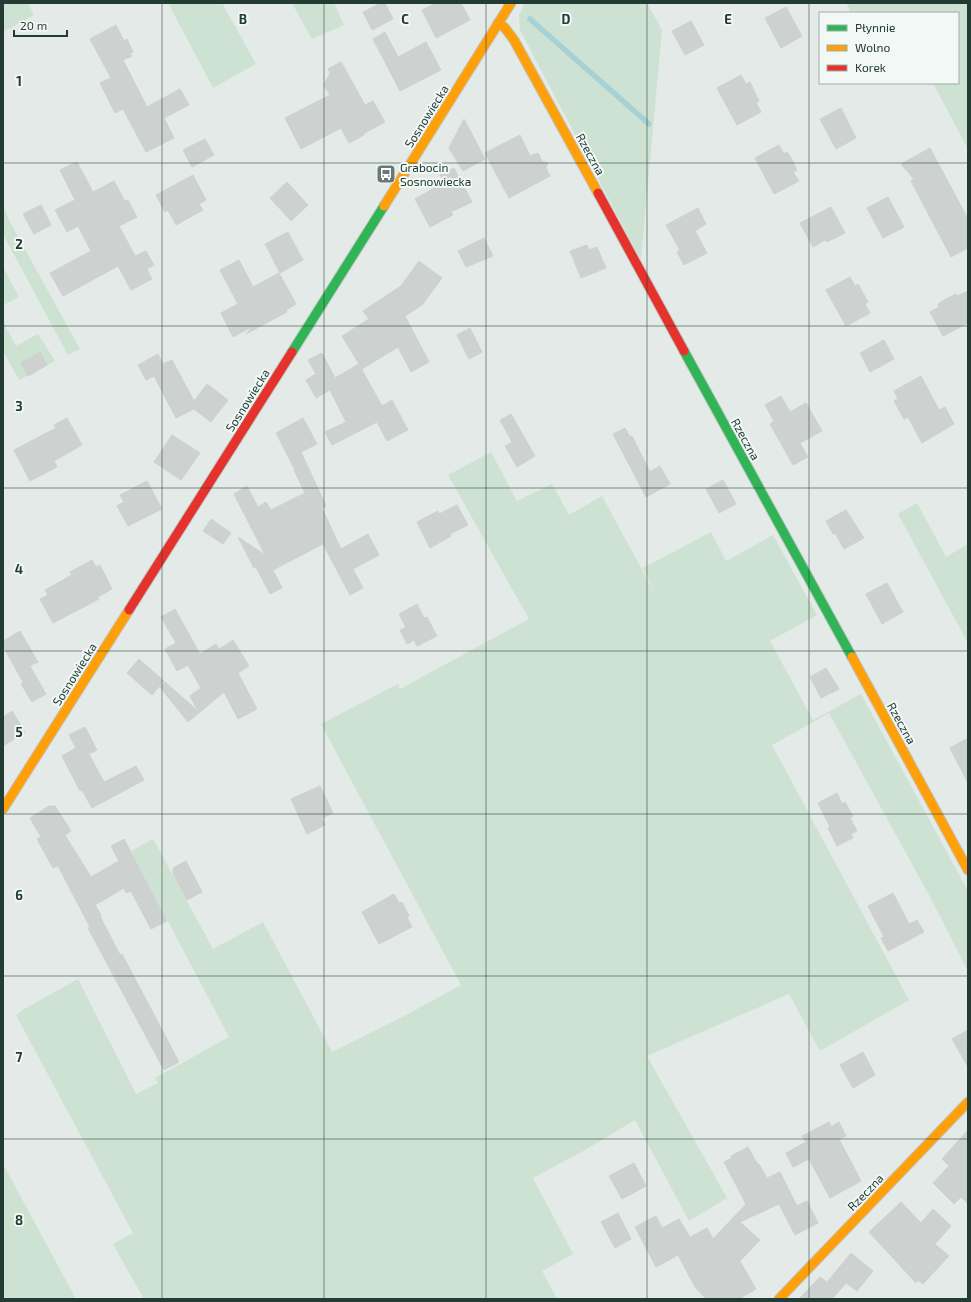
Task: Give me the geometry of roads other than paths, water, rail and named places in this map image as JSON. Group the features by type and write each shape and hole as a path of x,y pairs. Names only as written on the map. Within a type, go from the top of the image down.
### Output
{"street":[{"name":"Sosnowiecka","path":"3,809 511,3"},
{"name":"Rzeczna","path":"498,23 505,28 514,40 968,870"},
{"name":"Rzeczna","path":"779,1299 968,1102"}],"waterway":[{"path":"530,19 649,124"}],"place":[{"name":"Grabocin Sosnowiecka","path":"386,174"}]}
